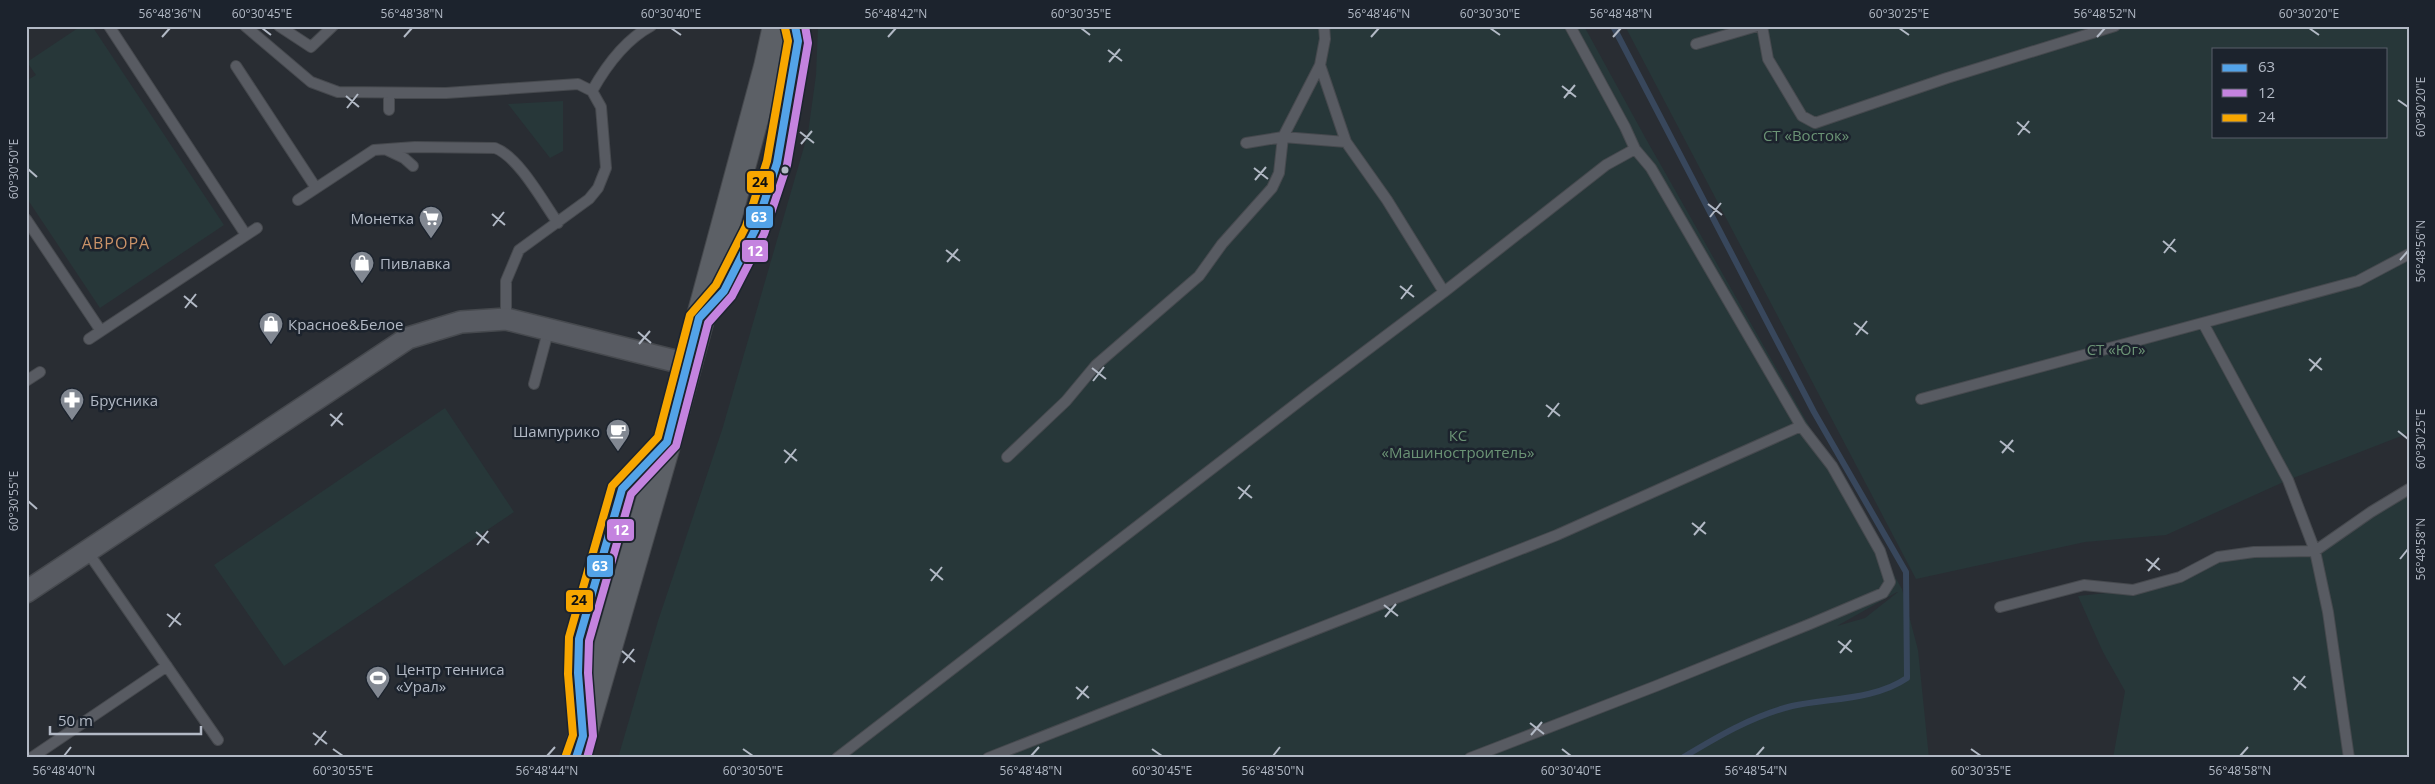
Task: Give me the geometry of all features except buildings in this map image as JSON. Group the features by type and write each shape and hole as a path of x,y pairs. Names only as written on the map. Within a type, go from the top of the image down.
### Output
{"main road":[{"path":"580,747 667,442 686,364 768,67 777,26"}],"street":[{"path":"26,592 408,338 461,322 506,319 549,328 686,364"}],"lane":[{"path":"109,26 246,235"},
{"path":"245,26 312,82 338,92 446,92 578,84 592,91 601,107 606,168 598,188 590,199 519,250 506,281 506,319"},
{"path":"279,26 311,47 333,26"},
{"path":"592,91 613,59 639,33 651,26"},
{"path":"699,318 724,291 755,230 777,163 798,41 796,26"},
{"path":"1007,457 1066,401 1096,365 1199,276 1222,244 1272,188 1279,173 1283,136 1320,64 1325,39 1324,26"},
{"path":"1470,758 1665,683 1882,593 1890,582 1880,551 1832,466 1801,426 1656,176 1634,149 1625,127 1570,26"},
{"path":"1696,44 1757,26"},
{"path":"1762,26 1768,59 1802,116 1815,123 1947,78 2115,26"},
{"path":"1320,64 1346,142 1382,193 1444,292"},
{"path":"236,66 316,188"},
{"path":"389,93 390,110"},
{"path":"1246,143 1283,136 1346,142"},
{"path":"298,200 374,150 424,147 495,148 504,152 514,162 558,223"},
{"path":"837,758 1444,292 1606,165 1634,149"},
{"path":"374,150 387,150 398,155 413,166"},
{"path":"26,219 101,331"},
{"path":"89,339 256,228"},
{"path":"1921,399 2358,281 2409,254"},
{"path":"2204,323 2288,480 2316,550 2328,612 2349,758"},
{"path":"534,384 549,328"},
{"path":"26,381 40,372"},
{"path":"988,758 1557,536 1801,426"},
{"path":"2000,607 2084,585 2133,590 2180,577 2218,557 2254,552 2316,550 2371,512 2409,489"},
{"path":"87,551 218,740"},
{"path":"31,758 167,666"}],"green space":[{"path":"81,26 92,26 224,225 100,308 26,197 26,81 36,75 27,62"},
{"name":"КС «Машиностроитель»","path":"818,26 1584,26 1646,139 1902,589 1918,650 1929,758 618,758 658,621 722,430 808,133 816,75","holes":["1898,592 1865,618 1837,626"]},
{"name":"СТ «Юг»","path":"1625,26 2409,26 2409,433 2288,480 2166,535 2085,542 1916,579"},
{"path":"563,101 563,151 550,158 508,104"},
{"path":"445,408 514,512 284,666 214,565"},
{"path":"2409,489 2409,758 2113,758 2125,691 2103,652 2078,596 2163,587 2218,557 2315,550"}],"waterway":[{"path":"1613,26 1814,412 1906,572 1907,678 1881,691 1806,703 1777,710 1735,728 1682,758"}],"transit line":[{"name":"63","path":"576,758 583,736 578,673 579,639 622,489 667,442 699,318 724,291 755,230 777,163 798,41 795,26"},
{"name":"12","path":"587,758 593,736 588,673 589,641 631,494 676,446 708,323 732,296 764,234 787,165 808,43 805,26"},
{"name":"24","path":"566,755 573,735 568,674 569,637 612,486 658,437 690,315 716,285 746,226 767,161 788,41 785,28"}],"place":[{"name":"Монетка","path":"431,239"},
{"name":"Пивлавка","path":"362,284"},
{"name":"Красное&Белое","path":"271,345"},
{"name":"Брусника","path":"72,421"},
{"name":"Шампурико","path":"618,452"},
{"name":"Центр тенниса «Урал»","path":"378,699"}],"district":[{"name":"АВРОРА","path":"116,243"}],"park label":[{"name":"СТ «Восток»","path":"1806,135"}]}
